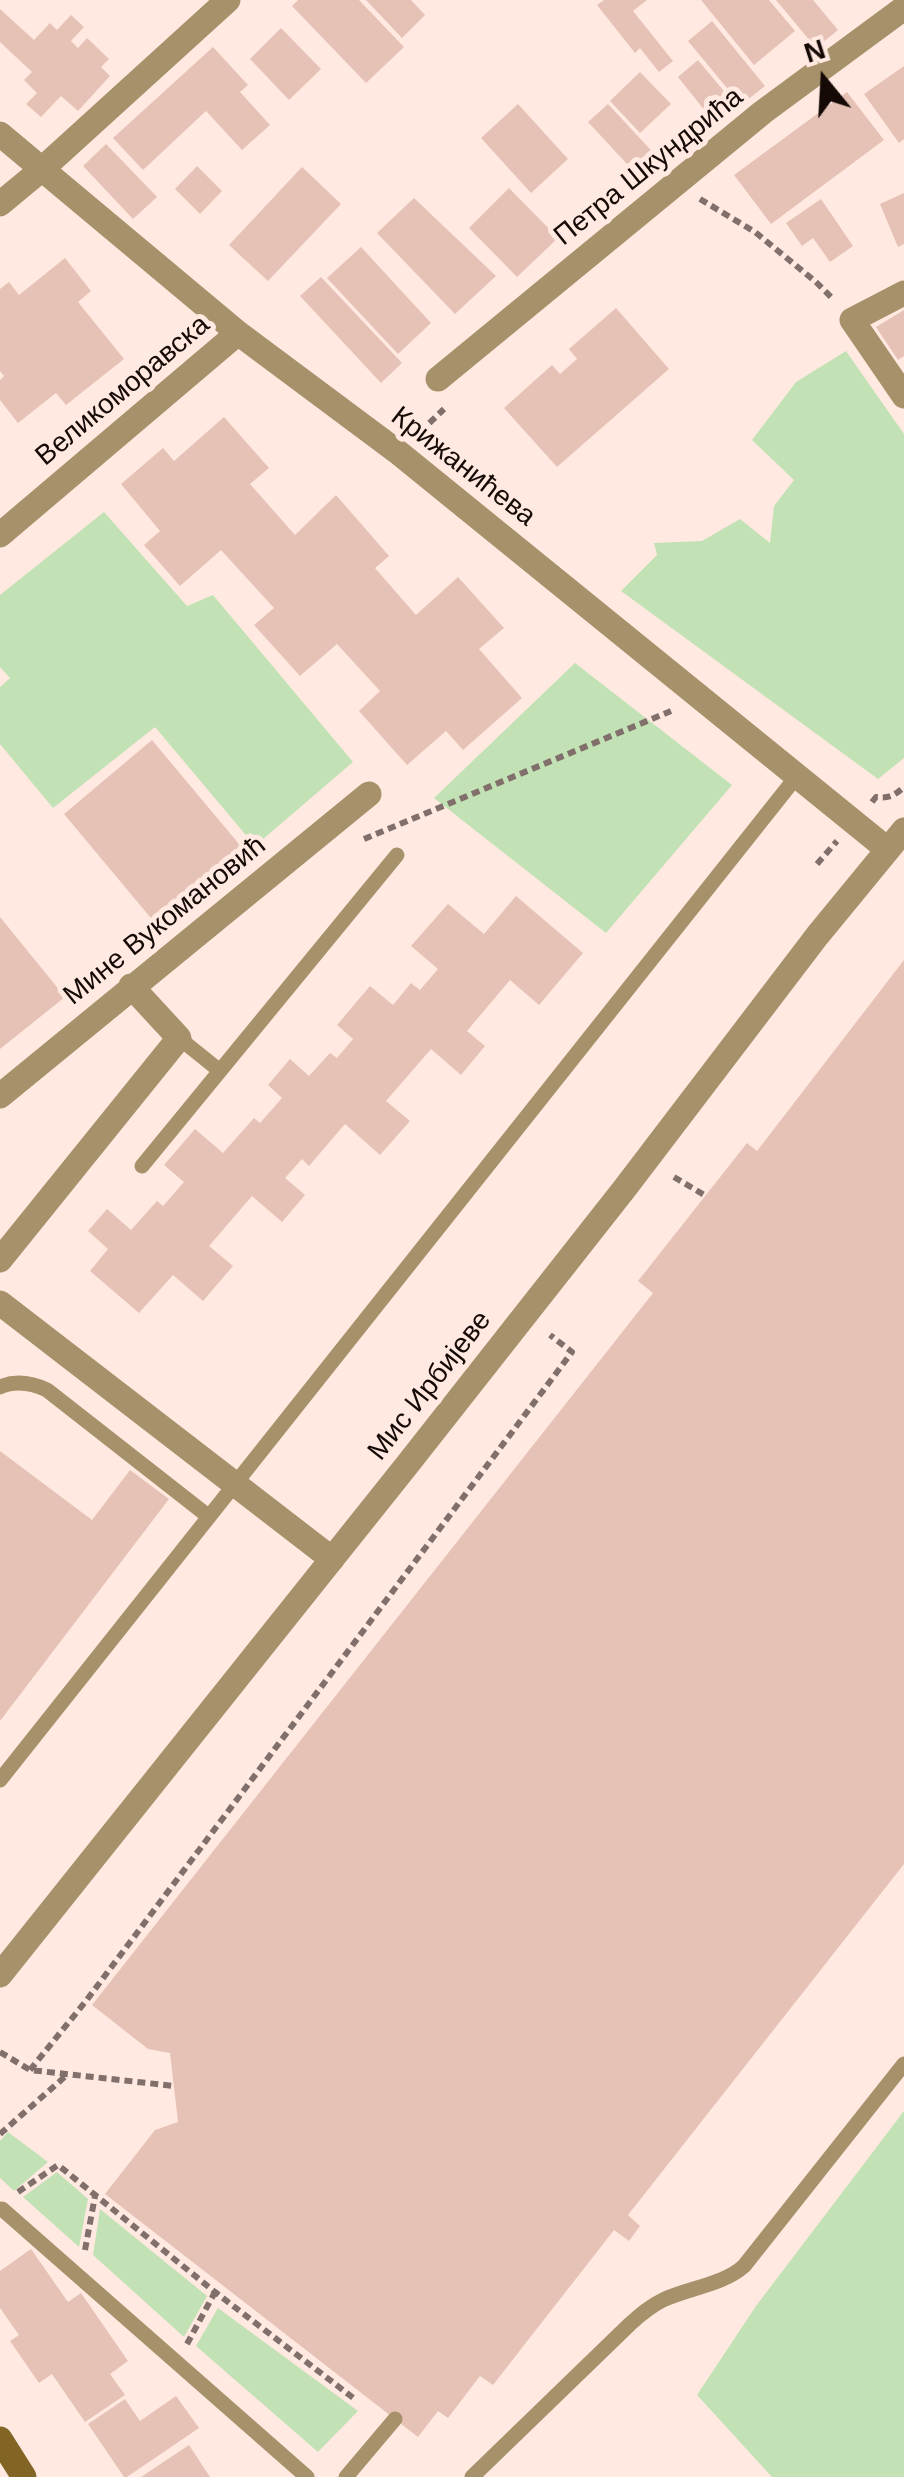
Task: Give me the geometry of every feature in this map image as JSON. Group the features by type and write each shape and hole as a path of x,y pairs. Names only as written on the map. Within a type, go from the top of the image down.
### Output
{"main road":[{"path":"0,2439 24,2477"}],"street":[{"path":"0,204 228,0"},
{"name":"Петра Шкундрића","path":"438,380 763,112 904,8"},
{"name":"Крижанићева","path":"0,134 238,333 399,453 797,776 896,840"},
{"path":"904,294 852,320 904,396"},
{"name":"Великоморавска","path":"0,535 238,333"},
{"name":"Мине Вукомановић","path":"0,1096 368,794"},
{"name":"Мис Ирбијеве","path":"0,1976 896,840"},
{"path":"0,1260 179,1038 132,986"},
{"path":"0,1304 332,1559"}],"lane":[{"path":"0,1780 797,776"},
{"path":"142,1166 398,855"},
{"path":"179,1038 220,1071"},
{"path":"0,1387 21,1383 47,1390 208,1516"},
{"path":"472,2477 649,2308 730,2276 744,2266 904,2064"},
{"path":"2,2209 307,2477"},
{"path":"346,2477 395,2419"}],"path":[{"path":"680,182 783,253 852,320"},
{"path":"416,436 446,407"},
{"path":"364,839 672,710"},
{"path":"674,1178 706,1196"},
{"path":"30,2070 86,2001 572,1352 550,1335"},
{"path":"0,2052 30,2070 174,2086"},
{"path":"0,2134 68,2074"},
{"path":"2,2209 14,2195 58,2166 356,2400"},
{"path":"84,2256 95,2196"},
{"path":"187,2345 215,2292"}],"green space":[{"path":"846,351 904,434 904,758 878,779 621,591 657,555 654,543 702,541 740,519 770,543 774,506 794,480 752,440 796,382"},
{"path":"104,512 187,606 213,595 353,762 255,846 155,727 53,808 0,744 0,687 10,678 0,667 0,595"},
{"path":"575,663 732,785 606,933 434,798"},
{"path":"904,2111 904,2477 772,2477 697,2395 756,2306"},
{"path":"8,2132 48,2162 14,2191 0,2178 0,2141"},
{"path":"57,2172 88,2199 79,2247 23,2197"},
{"path":"100,2209 207,2296 184,2337 93,2255"},
{"path":"218,2308 358,2411 318,2452 196,2346"}],"building":[{"path":"298,0 359,0 404,47 366,83 292,6"},
{"path":"366,0 411,0 425,15 402,38"},
{"path":"604,0 647,0 633,11 673,61 659,72 640,48 635,53 597,5"},
{"path":"701,0 769,0 795,31 754,65"},
{"path":"776,0 813,0 838,30 816,48"},
{"path":"0,9 34,40 50,23 57,30 71,15 84,27 71,41 78,48 87,38 109,59 101,67 110,76 78,111 61,96 41,117 26,104 37,93 24,80 32,72 0,42"},
{"path":"712,21 765,86 741,105 688,41"},
{"path":"281,28 321,69 289,100 250,59"},
{"path":"213,47 248,85 240,92 270,125 242,150 206,111 143,170 113,138"},
{"path":"698,60 738,108 717,126 678,77"},
{"path":"904,66 904,139 899,143 864,94"},
{"path":"640,72 671,104 640,133 610,101"},
{"path":"847,92 884,140 771,224 734,175"},
{"path":"518,104 568,159 531,193 481,138"},
{"path":"608,104 661,161 640,178 588,122"},
{"path":"106,144 157,197 133,219 83,166"},
{"path":"197,166 222,191 200,214 175,189"},
{"path":"302,167 341,204 268,281 229,245"},
{"path":"509,188 558,238 517,277 469,228"},
{"path":"904,193 904,244 898,247 880,204"},
{"path":"414,198 496,276 455,314 377,233"},
{"path":"821,199 853,246 830,262 813,238 802,246 786,223"},
{"path":"361,247 431,323 398,354 327,278"},
{"path":"65,258 91,291 78,302 124,359 66,405 56,393 18,423 0,400 0,380 4,376 0,371 0,289 9,282 19,295"},
{"path":"321,277 402,363 381,383 300,296"},
{"path":"616,308 669,369 557,467 504,408 552,365 560,374 577,359 569,349"},
{"path":"904,310 904,356 898,360 876,327"},
{"path":"224,417 269,468 250,484 295,535 336,495 389,556 375,568 416,615 458,577 504,628 479,649 522,698 463,750 446,731 407,765 359,711 380,691 337,644 300,676 254,625 274,608 221,550 180,586 144,545 160,531 121,484 163,448 174,461"},
{"path":"152,740 244,850 155,923 64,814"},
{"path":"516,896 583,953 539,1005 510,980 467,1031 485,1046 461,1075 431,1049 386,1101 410,1121 380,1155 345,1124 309,1166 302,1159 285,1178 305,1195 282,1222 252,1196 209,1246 233,1266 203,1301 173,1275 139,1313 90,1271 108,1249 88,1231 107,1209 131,1230 157,1201 163,1206 184,1182 164,1165 195,1129 223,1153 254,1118 260,1123 282,1098 268,1085 290,1059 309,1076 330,1053 337,1058 353,1039 337,1025 370,986 393,1005 411,983 420,990 438,969 411,946 448,904 484,934"},
{"path":"0,917 65,997 0,1049"},
{"path":"904,960 904,1864 628,2215 640,2226 629,2241 614,2230 493,2385 480,2376 448,2418 438,2411 418,2437 105,2194 155,2130 178,2122 170,2053 148,2049 92,2005 653,1293 638,1281 747,1143 757,1151"},
{"path":"0,1451 92,1520 130,1470 169,1499 0,1721"},
{"path":"31,2249 68,2302 81,2293 128,2361 110,2374 125,2395 85,2422 52,2374 39,2383 10,2341 19,2335 0,2308 0,2271"},
{"path":"176,2396 199,2428 124,2477 88,2424 125,2399 140,2421"},
{"path":"189,2445 210,2477 141,2477"}]}
